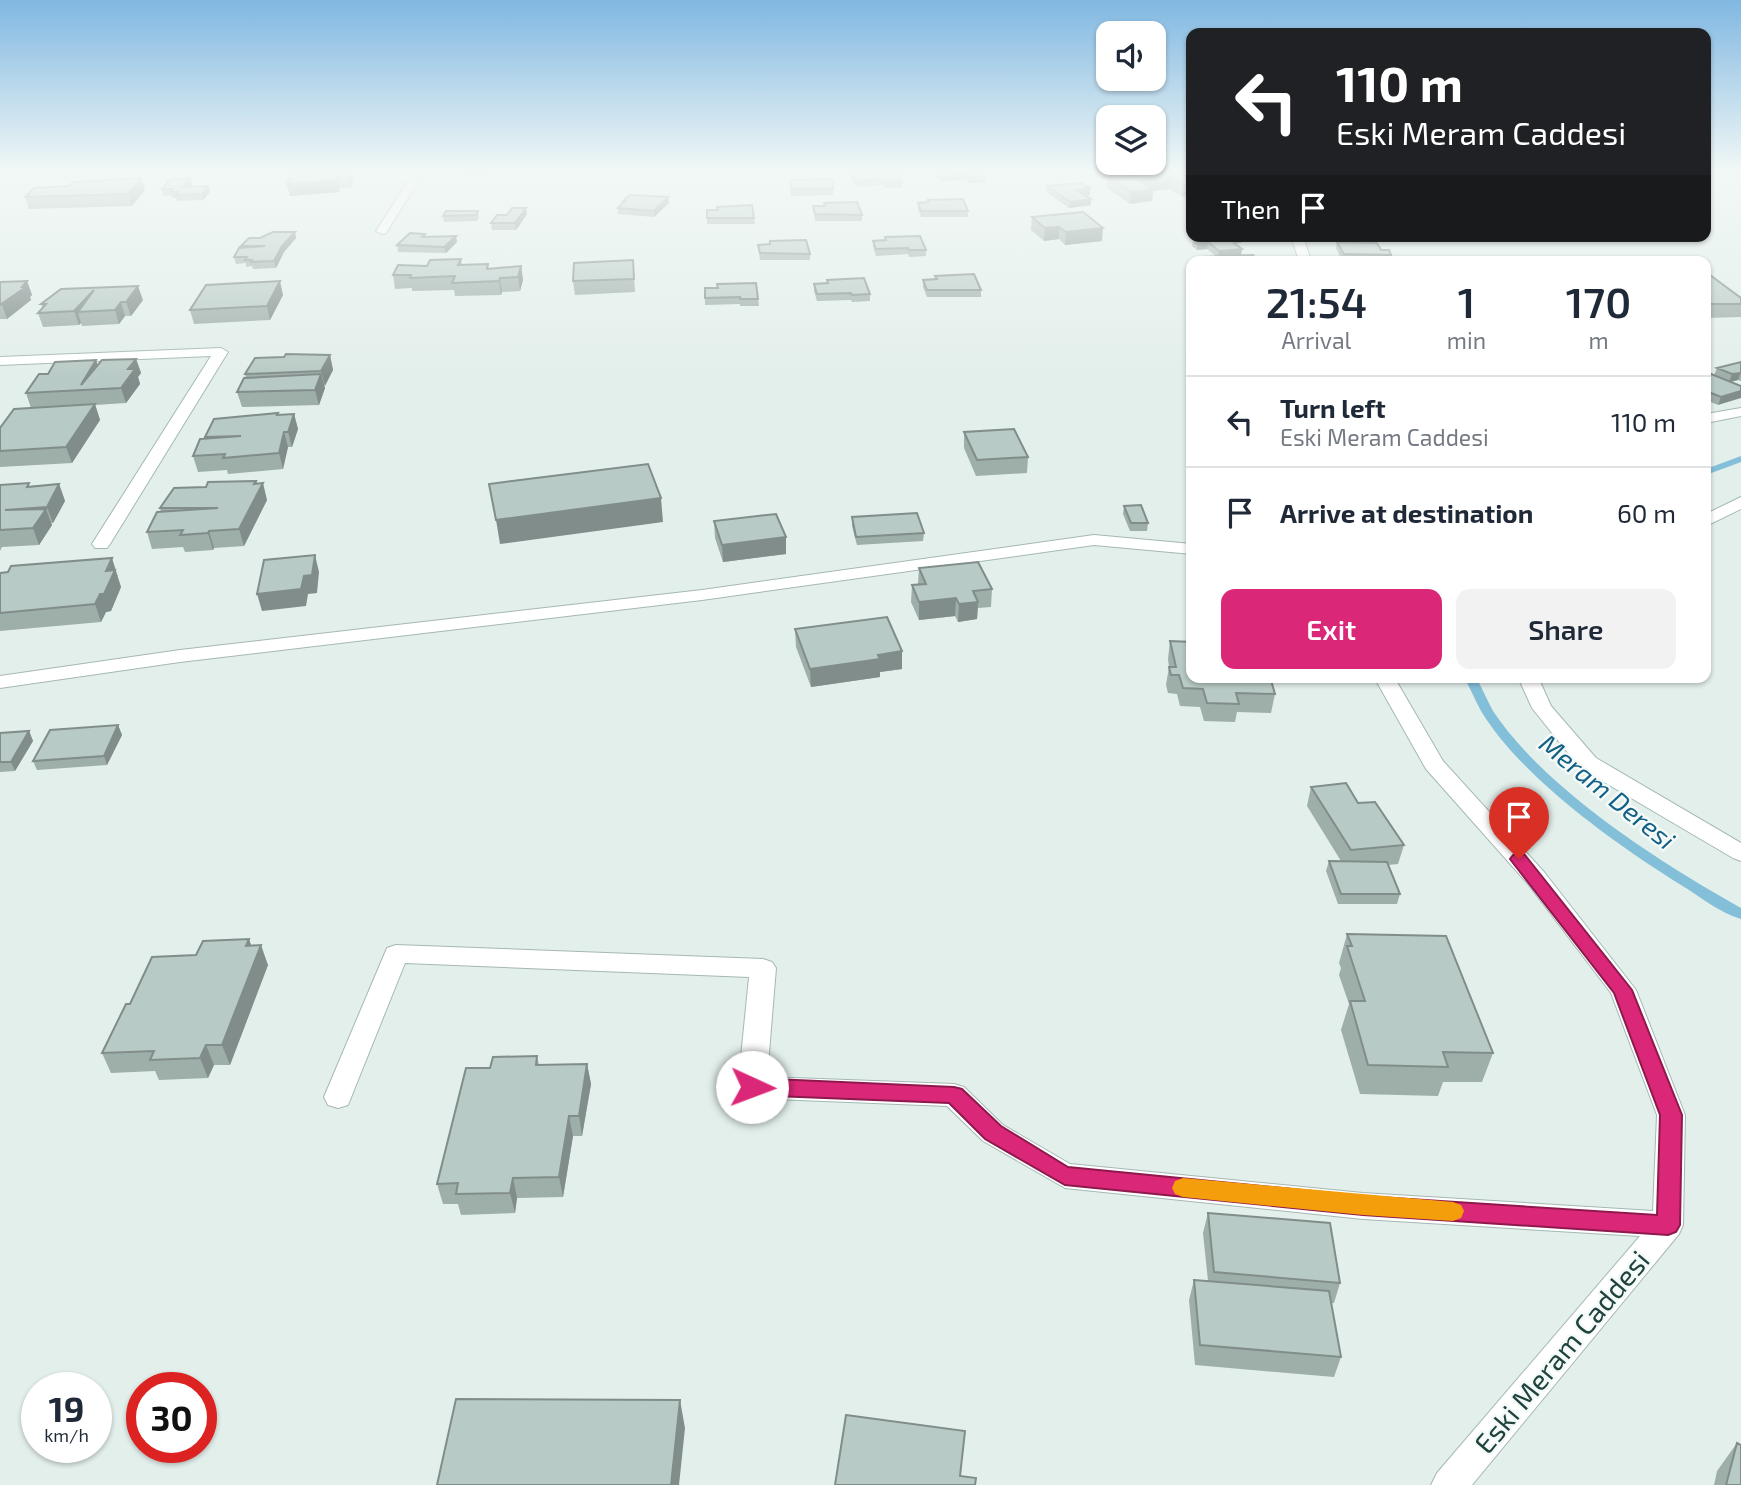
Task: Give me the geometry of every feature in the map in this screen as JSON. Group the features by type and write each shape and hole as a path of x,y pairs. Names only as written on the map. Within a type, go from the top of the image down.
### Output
{"street":[{"path":"0,360 221,352 101,544"},
{"path":"1711,418 1741,412"},
{"path":"1711,518 1741,502"},
{"path":"0,682 180,656 702,595 1094,540 1186,548"},
{"path":"338,1097 396,954 763,968 752,1087 954,1095 993,1133 1065,1176 1363,1206 1668,1225 1671,1115 1623,990 1536,878 1434,764 1387,683"},
{"path":"1531,683 1542,708 1588,762 1741,853"},
{"name":"Eski Meram Caddesi","path":"1449,1485 1668,1225"}],"building":[{"path":"246,241 286,241 274,261 251,262 252,260 245,260 247,257 234,257 239,248 265,246 241,246"},
{"path":"401,241 450,241 444,247 397,245"},
{"path":"770,241 806,241 810,254 760,253 758,245 770,244"},
{"path":"873,241 922,241 926,250 908,248 876,249"},
{"path":"1208,242 1233,242 1242,249 1219,251"},
{"path":"1337,242 1377,243 1381,250 1389,250 1391,255 1344,254"},
{"path":"461,259 458,265 488,264 487,269 521,266 518,277 500,278 499,281 452,283 455,276 410,278 411,275 393,275 398,265 427,266 430,260"},
{"path":"633,260 634,279 573,281 574,263"},
{"path":"974,274 981,290 927,290 923,280 937,279 935,276"},
{"path":"1711,276 1741,298 1741,304 1711,304"},
{"path":"864,278 870,294 817,294 814,284 828,283 827,280"},
{"path":"27,281 22,287 26,287 0,305 0,282"},
{"path":"280,281 267,306 190,310 206,285"},
{"path":"756,283 758,299 705,298 705,288 718,288 717,284"},
{"path":"138,286 126,302 121,302 115,310 78,312 94,290 74,311 38,313 46,304 41,304 61,289"},
{"path":"286,354 330,355 321,371 245,374 255,358 284,357"},
{"path":"136,359 128,369 135,369 121,388 26,393 39,374 48,374 55,362 96,360 81,385 102,360"},
{"path":"1741,362 1741,373 1732,374 1717,368"},
{"path":"321,374 315,390 237,392 244,378"},
{"path":"1711,374 1741,386 1741,391 1721,397 1711,393"},
{"path":"95,404 66,447 0,451 0,428 14,409"},
{"path":"278,413 277,415 294,414 288,432 284,432 279,453 223,458 225,454 193,456 200,439 241,436 205,437 214,419"},
{"path":"1014,429 1028,457 977,460 964,432"},
{"path":"648,464 661,498 496,520 489,484"},
{"path":"256,481 254,484 263,483 239,529 180,535 183,530 147,532 157,512 218,508 160,508 174,488 206,487 208,482"},
{"path":"29,483 27,487 59,484 47,507 5,510 46,509 33,528 0,530 0,485"},
{"path":"1141,505 1148,523 1131,523 1124,506"},
{"path":"917,513 924,533 856,537 852,517"},
{"path":"776,514 786,537 722,545 714,521"},
{"path":"315,555 312,575 304,576 301,589 257,594 264,560"},
{"path":"112,558 106,571 115,570 104,594 100,594 95,604 0,613 0,573 8,572 11,566"},
{"path":"978,562 992,589 973,591 978,602 959,604 956,598 919,602 912,585 926,584 919,568"},
{"path":"887,617 902,651 878,655 880,659 810,669 795,629"},
{"path":"1170,641 1186,642 1186,683 1272,683 1275,694 1236,693 1239,704 1207,703 1203,689 1183,688 1179,675 1171,675 1169,667 1176,667"},
{"path":"118,725 104,756 33,761 50,730"},
{"path":"29,731 11,762 0,762 0,733"},
{"path":"1346,783 1358,803 1375,802 1404,845 1351,850 1311,787"},
{"path":"1329,861 1387,862 1400,894 1341,894"},
{"path":"1347,934 1446,936 1493,1053 1443,1052 1448,1067 1368,1065 1350,1001 1365,1001 1347,946 1352,946"},
{"path":"249,939 246,946 261,945 222,1045 206,1045 200,1058 150,1060 154,1051 102,1053 126,1004 130,1004 152,957 196,955 203,941"},
{"path":"537,1056 536,1065 587,1064 579,1116 569,1116 559,1177 513,1178 510,1193 456,1194 458,1183 437,1184 466,1068 490,1068 493,1057"},
{"path":"1208,1213 1330,1223 1340,1283 1214,1272"},
{"path":"1194,1280 1329,1291 1341,1357 1200,1345"},
{"path":"456,1399 680,1400 671,1485 437,1485"},
{"path":"846,1415 965,1431 960,1476 976,1478 975,1485 835,1485"},
{"path":"1737,1443 1741,1445 1741,1485 1726,1485"}],"waterway":[{"name":"Meram Deresi","path":"1711,470 1741,459"},
{"name":"Meram Deresi","path":"1473,683 1487,711 1514,746 1548,780 1628,843 1741,914"}],"slow traffic":[{"path":"1183,1188 1363,1206 1453,1211"}],"route":[{"path":"752,1087 954,1095 993,1133 1065,1176 1363,1206 1668,1225 1671,1115 1623,990 1519,859"}]}
